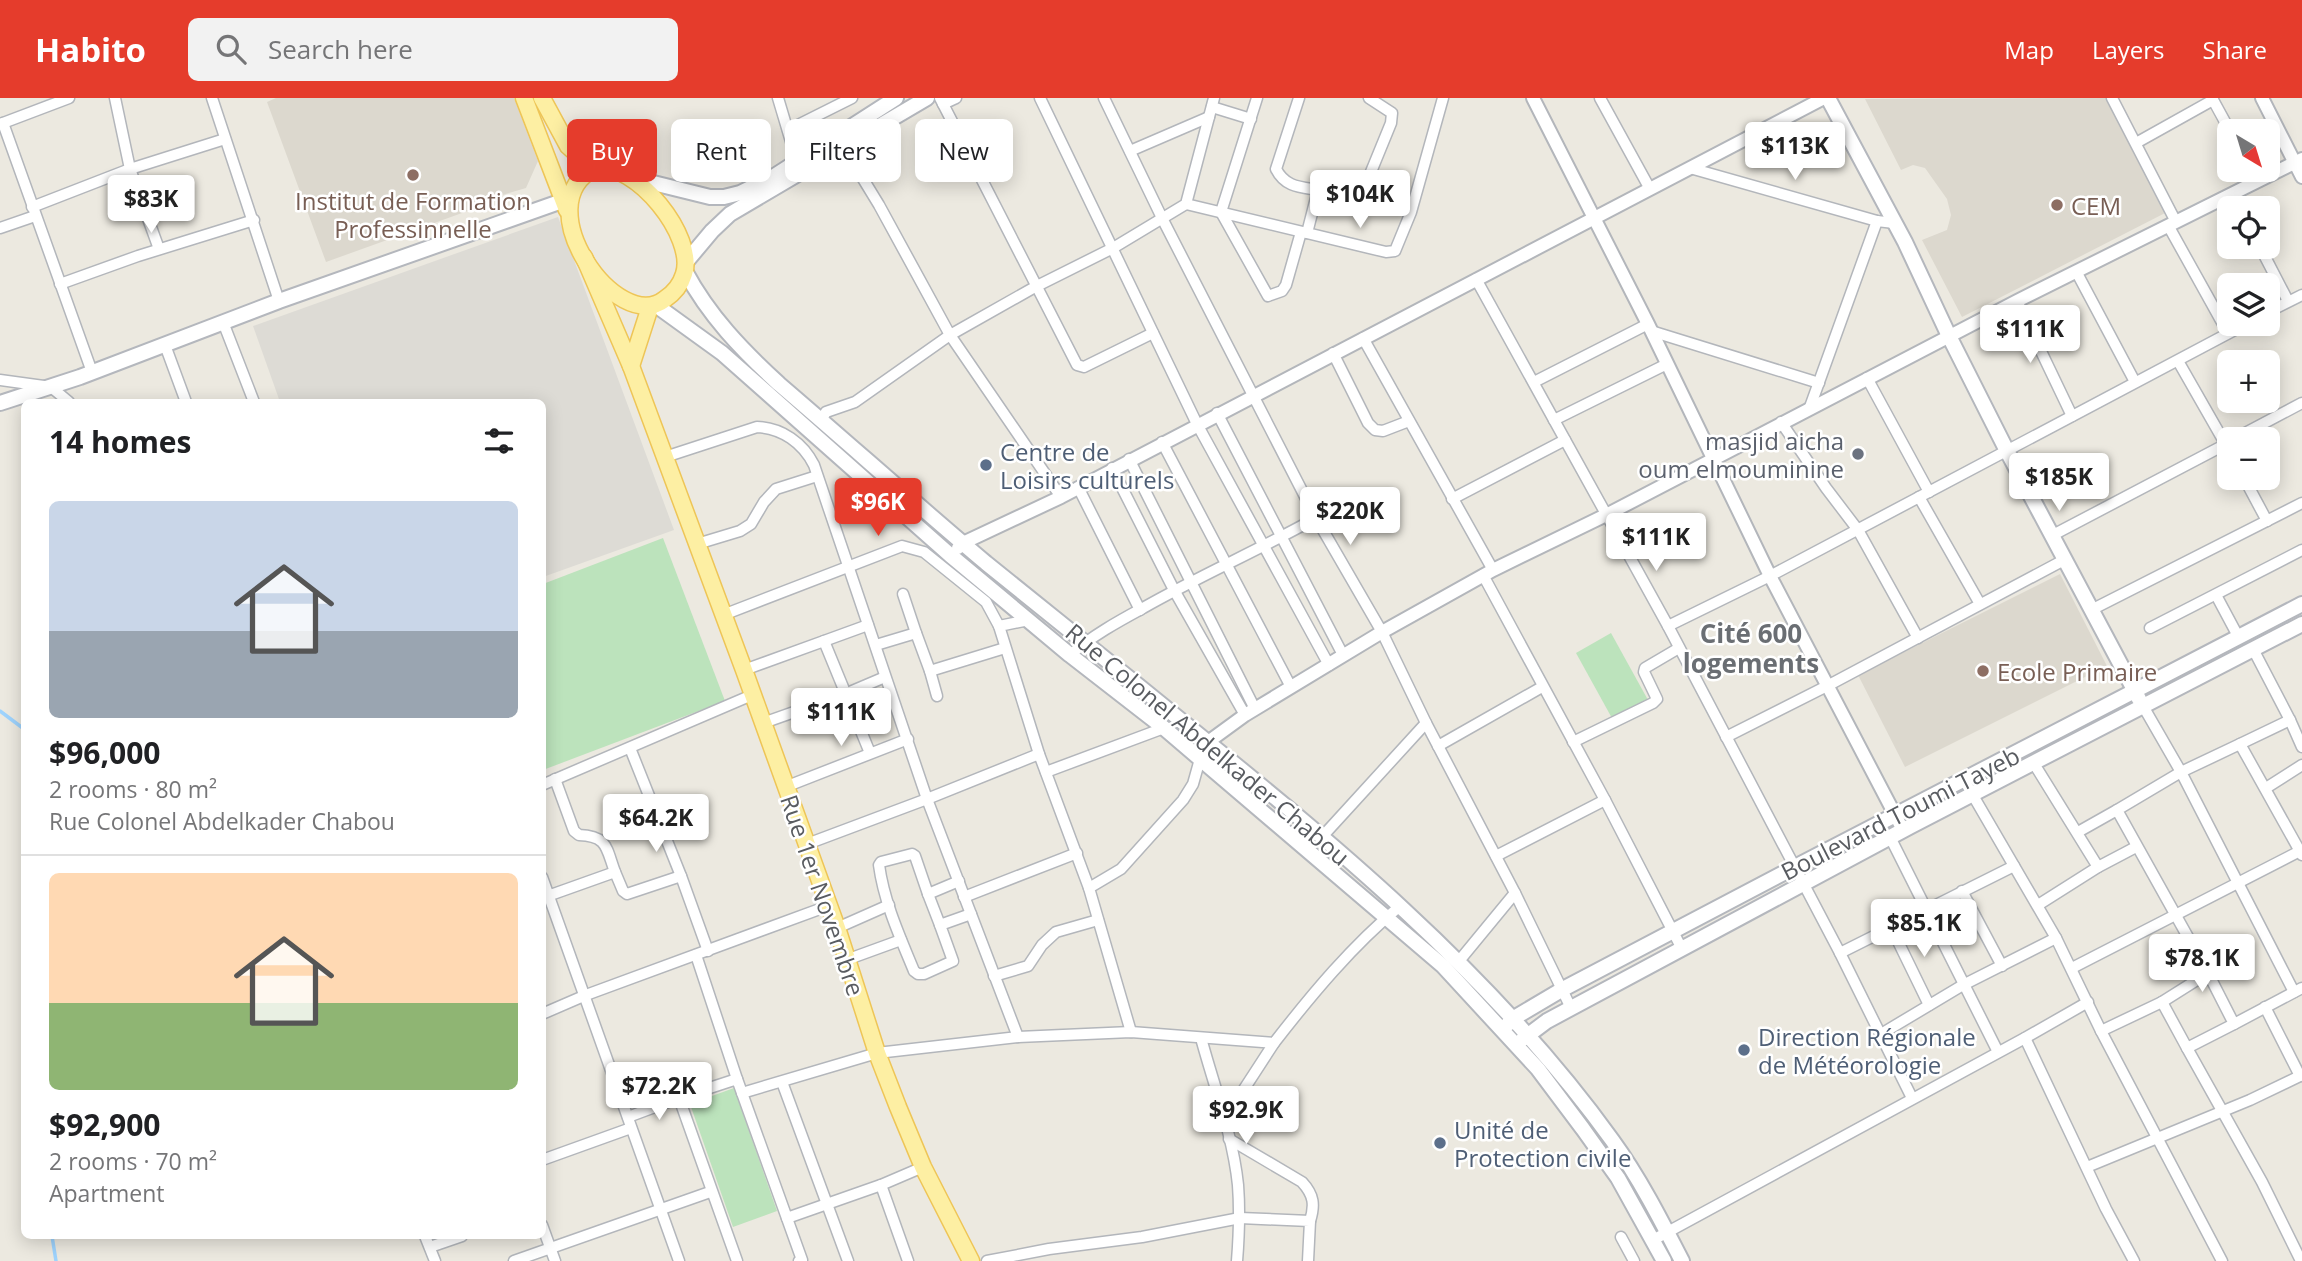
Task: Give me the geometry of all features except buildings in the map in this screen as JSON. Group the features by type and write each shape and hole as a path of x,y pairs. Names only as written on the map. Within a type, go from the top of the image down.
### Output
{"main road":[{"path":"523,98 568,202 584,257 617,296 632,304 653,307"},
{"path":"542,98 567,144"},
{"path":"866,119 896,98"},
{"path":"891,119 927,98"},
{"path":"1826,98 1894,223 2051,536 2143,706"},
{"path":"647,182 687,193 724,197 785,173"},
{"path":"631,366 653,307 677,288 685,267 712,231 730,214 785,177"},
{"path":"0,403 51,387 279,301 568,202 577,182"},
{"path":"637,182 660,205 672,223 685,267"},
{"name":"Rue 1er Novembre","path":"584,257 631,366 744,670 837,928 877,1053 923,1167 971,1261"},
{"name":"Rue Colonel Abdelkader Chabou","path":"685,267 699,297 745,353 963,543 1208,742 1321,838 1459,961 1508,1024 1516,1045 1618,1178 1664,1261"},
{"name":"Rue Colonel Abdelkader Chabou","path":"653,307 722,353 950,555 1070,655 1164,728 1508,1024 1528,1034 1614,1141 1682,1261"},
{"name":"Boulevard Toumi Tayeb","path":"1508,1024 1563,989 1795,866 2302,604"},
{"name":"Boulevard Toumi Tayeb","path":"1516,1045 1528,1034 1571,1008 1804,883 2302,624"}],"street":[{"path":"69,98 2,123 92,372"},
{"path":"114,98 130,169 159,249"},
{"path":"212,98 279,301"},
{"path":"778,98 785,120"},
{"path":"810,119 852,98"},
{"path":"956,98 942,101 1077,365 1084,368 1153,333"},
{"path":"1040,98 1197,424 1329,664"},
{"path":"1104,98 1163,220 1316,518 1382,632 1571,1008"},
{"path":"1258,98 1221,212 1268,296 1282,292 1286,285 1318,190"},
{"path":"1299,98 1276,169 1281,178 1293,186 1357,195 1364,189 1391,123 1392,113 1369,98"},
{"path":"1186,204 1386,252 1395,251 1410,212 1443,98"},
{"path":"1600,98 1650,189"},
{"path":"950,555 963,543 1060,497 1826,98"},
{"path":"2112,98 2217,311"},
{"path":"2262,98 2298,161 2302,177"},
{"path":"2136,143 2213,99 2224,119"},
{"path":"1537,100 1770,576 1895,814 1896,834 1925,909 1998,1052"},
{"path":"1129,151 1212,107 1251,119"},
{"path":"821,420 826,412 855,402 950,335 1035,287 1113,248 1186,204 1212,107"},
{"path":"0,228 130,169 225,139"},
{"path":"2280,167 2298,161"},
{"path":"1690,168 1877,221 1894,223"},
{"path":"865,182 950,335 1060,497"},
{"path":"1089,888 1121,869 1183,800 1193,784 1208,742 1250,712 1382,632 1488,573 1606,515 2017,301 2232,195 2246,182"},
{"path":"60,284 159,249 254,220"},
{"path":"1810,407 1877,221"},
{"path":"2266,259 2288,302"},
{"path":"2077,273 2134,382"},
{"path":"1476,279 1668,626 1804,883 1912,1098"},
{"path":"2280,306 2302,295"},
{"path":"2017,301 2072,416"},
{"path":"223,322 253,399"},
{"path":"1534,382 1650,328 1819,383"},
{"path":"1668,626 1858,530 2223,336"},
{"path":"1363,338 1452,499 1542,687 1605,800 1682,949"},
{"path":"164,345 185,399"},
{"path":"1334,353 1368,423 1375,430 1383,431 1409,421"},
{"path":"2178,361 2219,427"},
{"path":"1554,420 1667,364"},
{"path":"1867,378 1980,604"},
{"path":"0,380 51,387 65,399"},
{"path":"2260,427 2302,403"},
{"path":"1217,414 1343,656"},
{"path":"1781,422 1858,530 1919,638"},
{"path":"665,457 757,427 771,428 808,453 850,566 927,799 1018,1037"},
{"path":"1452,499 1565,440"},
{"path":"1162,442 1291,687"},
{"path":"2051,536 2217,451"},
{"path":"1129,459 1191,582 1250,712"},
{"path":"1112,468 1174,590 1250,712"},
{"path":"697,544 740,531 751,523 776,489 817,476"},
{"path":"1078,487 1140,610"},
{"path":"2250,490 2267,521"},
{"path":"2091,610 2302,503"},
{"path":"1070,655 1085,642 1174,590 1263,548 1316,518"},
{"path":"723,615 902,546 918,549 986,602 999,626 1039,754 1089,888 1131,1031"},
{"path":"2151,628 2302,550"},
{"path":"1726,737 2064,560"},
{"path":"903,594 937,696"},
{"path":"2216,595 2239,638"},
{"path":"999,626 1029,620"},
{"path":"744,670 868,625"},
{"path":"876,645 916,633"},
{"path":"824,641 870,753"},
{"path":"930,671 1005,648"},
{"path":"1573,742 1653,703 1657,699 1644,672 1645,668 1679,648"},
{"path":"2253,649 2302,747"},
{"path":"763,723 885,677"},
{"path":"1438,746 1542,687"},
{"path":"546,783 752,695"},
{"path":"2143,706 2181,772 2237,884 2298,990 2188,1048"},
{"path":"2078,832 2181,772 2290,720"},
{"path":"1321,838 1426,723"},
{"path":"1046,772 1164,728"},
{"path":"785,787 908,739"},
{"path":"2072,968 2301,852 2240,744"},
{"path":"630,748 708,951"},
{"path":"807,844 1039,754"},
{"path":"2033,762 2098,867"},
{"path":"2266,788 2302,765"},
{"path":"555,779 575,831 579,835 595,836 604,844 623,891 627,894 681,876"},
{"path":"1964,779 2056,938 2101,1031 2222,1261"},
{"path":"1496,856 1605,800"},
{"path":"2117,810 2136,847 2177,913 2234,1024"},
{"path":"2038,905 2098,867 2136,847"},
{"path":"964,897 1077,853"},
{"path":"908,855 915,856 953,961 924,974 914,971 889,905 880,869 881,862 908,855"},
{"path":"1840,954 2014,866"},
{"path":"615,872 546,897 586,995 679,1261"},
{"path":"928,894 959,881"},
{"path":"1962,891 2002,965"},
{"path":"1459,961 1515,893"},
{"path":"837,928 889,905"},
{"path":"546,1012 828,906"},
{"path":"1224,1120 1274,1042 1308,999 1370,931 1400,906"},
{"path":"940,925 971,914"},
{"path":"995,976 1028,966 1056,932 1098,920"},
{"path":"1891,927 1930,1005"},
{"path":"1881,1034 1963,985 2056,938"},
{"path":"846,960 901,940"},
{"path":"696,955 801,1261"},
{"path":"2101,1031 2162,1002 2208,973"},
{"path":"1653,1240 2088,1002"},
{"path":"2162,1002 2262,1182 2301,1261"},
{"path":"2087,1167 2250,1100 2301,1075 2264,1007"},
{"path":"742,1093 877,1053 1018,1037 1131,1031 1274,1042"},
{"path":"1201,1038 1238,1182 1240,1218 1237,1261"},
{"path":"2025,1038 2134,1261"},
{"path":"628,1117 737,1079"},
{"path":"782,1082 848,1261"},
{"path":"679,1098 710,1192 737,1261"},
{"path":"546,1159 631,1128"},
{"path":"1229,1139 1302,1182 1311,1191 1314,1206 1310,1221 1308,1261"},
{"path":"786,1218 881,1185 923,1167"},
{"path":"881,1185 908,1261"},
{"path":"514,1261 710,1192"},
{"path":"987,1261 1049,1249 1142,1237 1240,1218 1310,1221"},
{"path":"546,1236 555,1261"},
{"path":"1621,1237 1634,1261"},
{"path":"426,1239 435,1261"},
{"path":"430,1247 454,1239"}],"shaded area":[{"name":"Institut de Formation Professinnelle","path":"276,98 514,98 538,161 526,188 489,199 487,204 326,262 267,102"},
{"name":"CEM","path":"2108,98 2169,211 1962,317 1922,240 1947,230 1951,215 1947,199 1925,168 1913,165 1901,170 1865,99"},
{"path":"558,217 674,530 546,576 546,399 279,399 253,326"},
{"name":"Ecole Primaire","path":"2060,574 2107,666 1905,767 1858,675"}],"green space":[{"path":"663,538 725,701 546,769 546,583"},
{"path":"1611,633 1648,700 1613,720 1576,653"},
{"path":"734,1088 777,1211 733,1227 690,1104"}],"waterway":[{"path":"0,711 21,727"},
{"path":"52,1239 56,1261"}],"place":[{"name":"Institut de Formation Professinnelle","path":"413,175"},
{"name":"CEM","path":"2057,205"},
{"name":"masjid aicha oum elmouminine","path":"1858,454"},
{"name":"Centre de Loisirs culturels","path":"986,465"},
{"name":"Ecole Primaire","path":"1983,671"},
{"name":"Direction Régionale de Météorologie","path":"1744,1050"},
{"name":"Unité de Protection civile","path":"1440,1143"}],"district":[{"name":"Cité 600 logements","path":"1751,648"}]}
